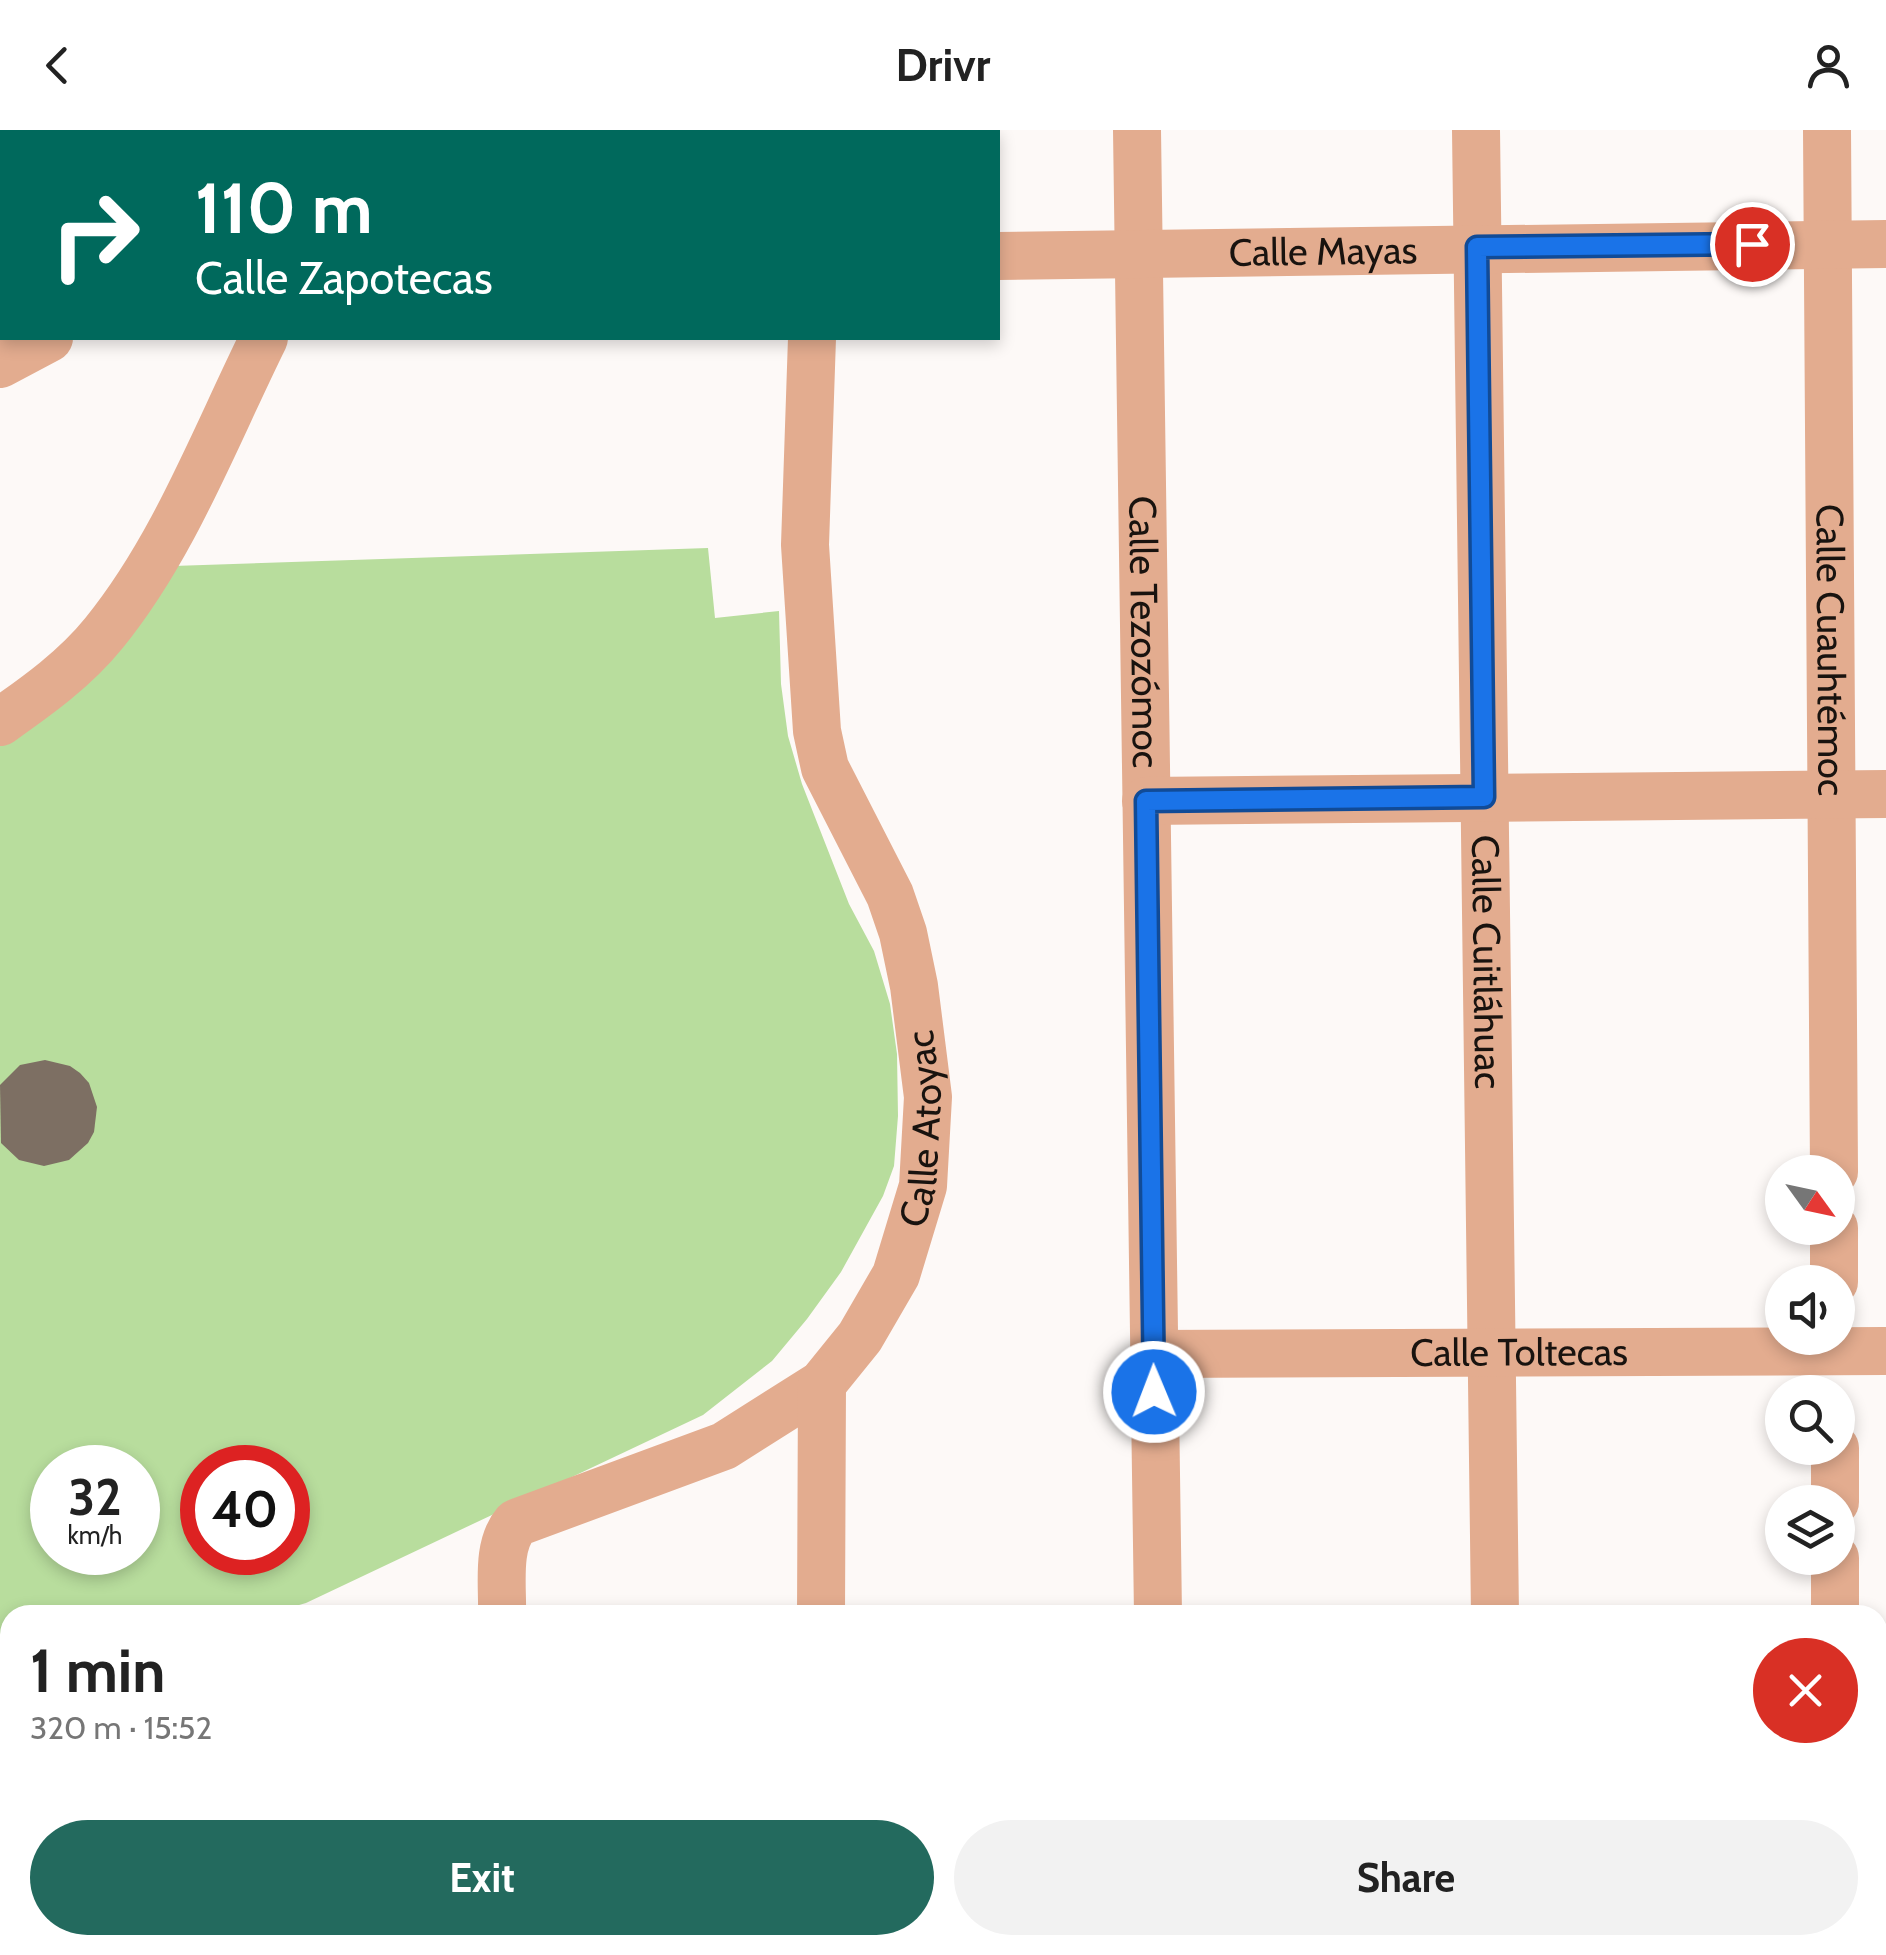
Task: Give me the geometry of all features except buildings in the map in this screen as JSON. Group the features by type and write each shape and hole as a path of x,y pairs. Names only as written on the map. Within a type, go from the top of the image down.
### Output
{"street":[{"name":"Calle Tezozómoc","path":"1136,130 1158,1605"},
{"name":"Calle Cuitláhuac","path":"1476,130 1495,1605"},
{"name":"Calle Cuauhtémoc","path":"1827,130 1834,1155"},
{"name":"Calle Mayas","path":"1000,256 1138,251 1886,244"},
{"path":"0,364 46,340"},
{"path":"0,722 63,675 102,636 130,598 166,538 263,340"},
{"name":"Calle Atoyac","path":"502,1605 504,1546 507,1533 516,1523 724,1446 822,1384 860,1336 896,1275 924,1186 928,1097 903,933 890,895 825,768 817,731 805,545 812,340"},
{"path":"1146,801 1886,794"},
{"name":"Calle Toltecas","path":"1154,1354 1492,1353 1835,1360 1886,1351"},
{"path":"821,1605 822,1384"},
{"path":"1835,1575 1835,1605"}],"green space":[{"path":"708,548 715,618 779,611 781,684 788,736 802,784 849,904 874,951 890,1004 897,1054 894,1166 883,1196 841,1272 772,1361 703,1415 306,1603 0,1605 0,745 173,566"}],"route":[{"path":"1154,1392 1146,801 1484,797 1477,247 1752,244"}]}
